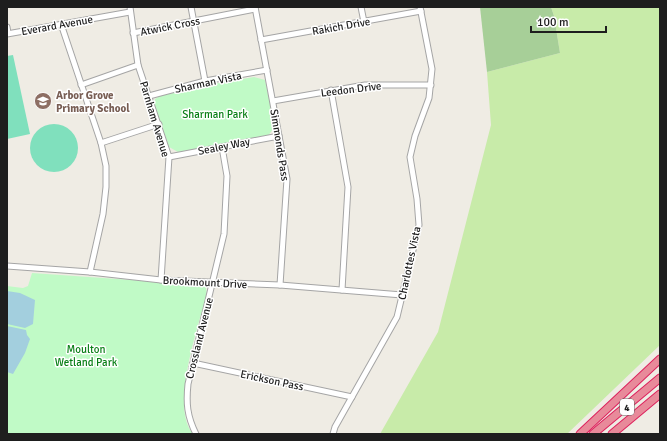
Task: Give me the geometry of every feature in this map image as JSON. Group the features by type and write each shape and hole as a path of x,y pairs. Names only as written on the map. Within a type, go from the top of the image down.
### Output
{"highway":[{"path":"580,434 660,359"},
{"name":"4","path":"593,434 660,378"},
{"name":"4","path":"612,434 660,394"}],"street":[{"path":"191,7 206,81"},
{"path":"361,7 364,22"},
{"name":"Atwick Cross","path":"133,33 255,8"},
{"name":"Simmonds Pass","path":"255,8 287,180 280,285"},
{"name":"Everard Avenue","path":"8,34 130,9"},
{"name":"Parnham Avenue","path":"130,9 138,65 169,157 161,280"},
{"name":"Rakich Drive","path":"261,40 364,22 420,9"},
{"name":"Charlottes Vista","path":"333,434 397,317 419,226 417,199 410,157 431,85 432,69 420,9"},
{"path":"61,24 101,143 106,166 106,187 103,214 90,272"},
{"path":"7,27 8,34"},
{"path":"81,85 138,65"},
{"name":"Sharman Vista","path":"149,96 206,81 267,70"},
{"name":"Leedon Drive","path":"272,101 365,85 431,85"},
{"path":"331,90 348,187 342,290"},
{"path":"101,143 159,124"},
{"name":"Sealey Way","path":"169,157 279,136"},
{"name":"Crossland Avenue","path":"196,434 188,419 186,404 188,384 224,234 227,176 222,146"},
{"name":"Brookmount Drive","path":"7,266 90,272 161,280 280,285 402,295"},
{"name":"Erickson Pass","path":"193,363 352,397"}],"green space":[{"path":"480,7 551,7 554,16 560,53 487,72"},
{"path":"551,7 660,7 660,345 567,434 380,434 438,332 491,125 487,72 560,53 554,16"},
{"path":"13,55 30,134 7,139 7,56"},
{"name":"Sharman Park","path":"254,77 265,80 275,126 268,136 178,152 169,147 154,103 155,99 160,96 207,85"},
{"path":"54,124 63,126 71,131 76,139 78,148 76,157 71,165 63,170 54,172 45,170 37,165 32,157 30,148 32,139 37,131 45,126"},
{"name":"Moulton Wetland Park","path":"32,273 203,285 206,288 207,294 188,366 185,387 184,405 187,422 193,434 7,434 7,286 23,288 28,286"}],"water":[{"path":"7,291 20,293 35,300 33,324 25,328 7,324"},
{"path":"7,326 26,330 30,339 25,353 13,374 7,372"}],"place":[{"name":"Arbor Grove Primary School","path":"43,101"}]}
